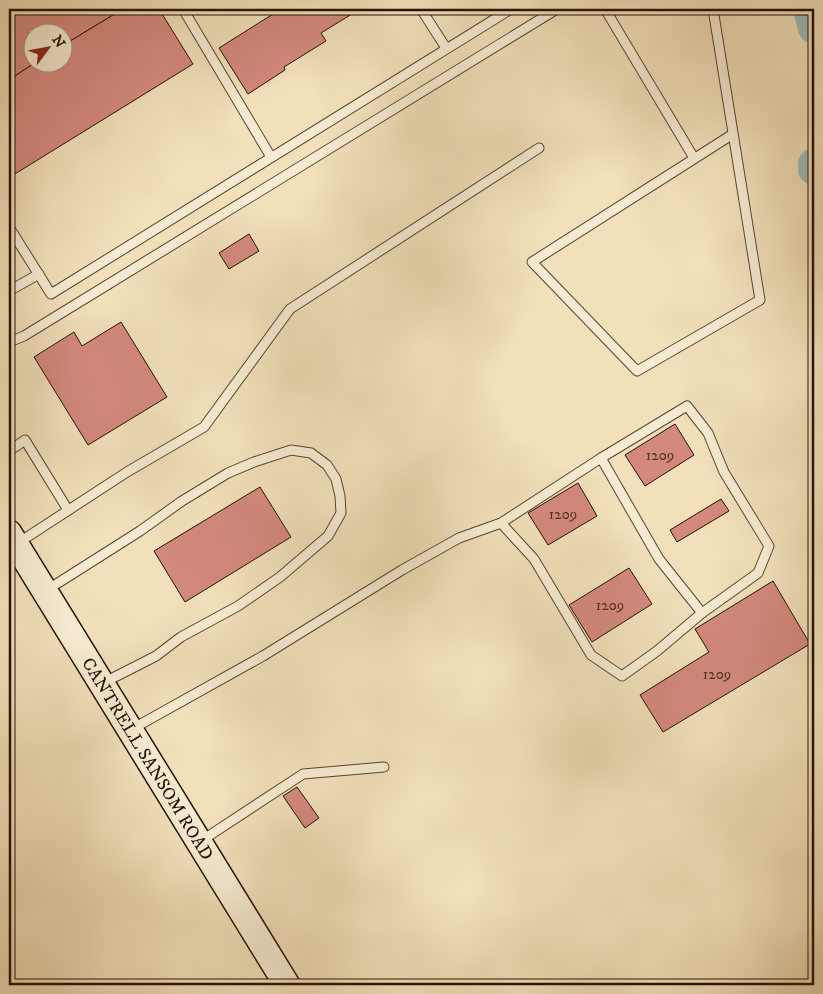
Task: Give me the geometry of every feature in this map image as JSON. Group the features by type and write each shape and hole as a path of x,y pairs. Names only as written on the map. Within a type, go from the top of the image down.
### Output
{"main road":[{"name":"CANTRELL SANSOM ROAD","path":"12,539 287,985"}],"lane":[{"path":"183,9 272,158"},
{"path":"421,9 446,48"},
{"path":"9,228 51,294 511,9"},
{"path":"9,342 32,331 557,9"},
{"path":"605,9 694,158"},
{"path":"713,9 760,300 637,371 532,262 733,134"},
{"path":"12,539 68,510 204,427 290,309 539,148"},
{"path":"9,291 39,274"},
{"path":"129,730 262,656 402,570 459,538 501,523 601,458 687,406 708,433 724,472 769,546 758,573 702,613 657,651 622,676 592,655 534,559 501,523"},
{"path":"9,451 25,440 68,510"},
{"path":"44,591 228,473 291,450 311,454 327,465 336,480 341,512 328,536 280,577 238,606 181,637 156,656 100,684"},
{"path":"601,458 659,559 702,613"},
{"path":"199,843 303,774 384,767"}],"building":[{"path":"9,9 116,9 118,12 72,40 72,22 22,22 22,71 9,80"},
{"path":"116,9 159,9 193,64 10,177 9,80 22,71 72,72 72,40 118,12"},
{"path":"281,9 360,9 321,33 326,41 284,67 285,70 248,94 219,48"},
{"path":"249,234 259,251 229,269 219,253"},
{"path":"121,322 167,397 88,445 34,357 74,332 82,346"},
{"path":"675,424 694,455 645,486 625,455"},
{"path":"578,483 597,516 548,545 528,513"},
{"path":"260,487 291,537 185,602 154,551"},
{"path":"721,499 729,511 677,542 670,530"},
{"path":"629,568 652,604 592,642 569,605"},
{"path":"773,581 810,644 663,732 640,695 709,652 695,629"},
{"path":"297,787 319,818 305,828 283,796"}],"waterway":[{"path":"809,9 814,28"},
{"path":"814,164 814,169"}]}
